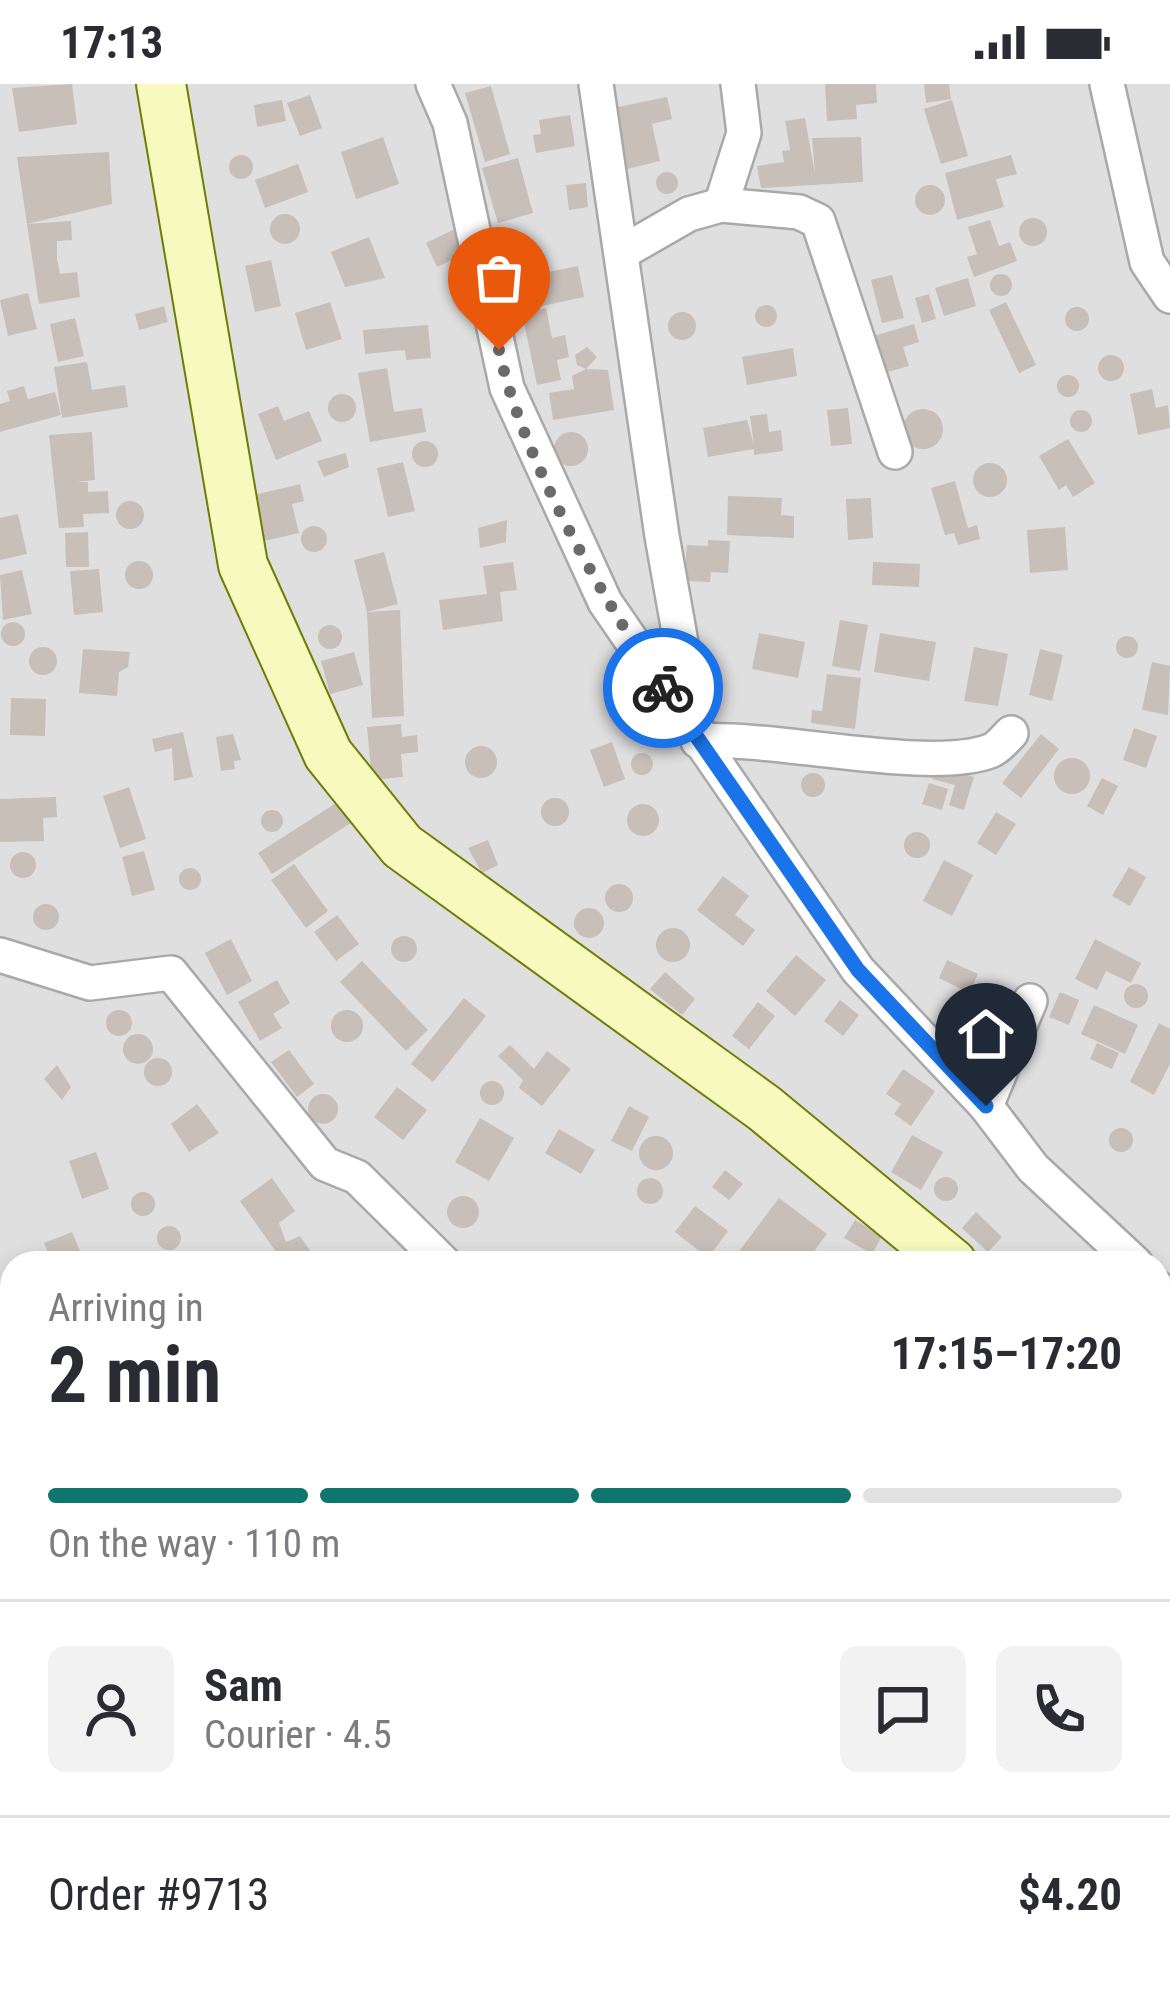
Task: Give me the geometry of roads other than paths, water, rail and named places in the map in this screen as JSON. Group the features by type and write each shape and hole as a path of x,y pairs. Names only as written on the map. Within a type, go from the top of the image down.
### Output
{"street":[{"path":"161,84 243,565 328,754 403,846 764,1108 937,1251"},
{"path":"433,84 450,123 507,388 605,602 858,970 986,1106 1033,1168 1122,1251"},
{"path":"596,84 698,741"},
{"path":"722,205 744,133 738,84"},
{"path":"1107,84 1147,262 1170,296"},
{"path":"621,253 689,214 722,205 799,212 818,221 895,452"},
{"path":"698,741 743,738 933,758 992,751 1011,733"},
{"path":"0,955 90,983 171,973 326,1164 357,1177 432,1251"},
{"path":"986,1106 1030,1001"}]}
